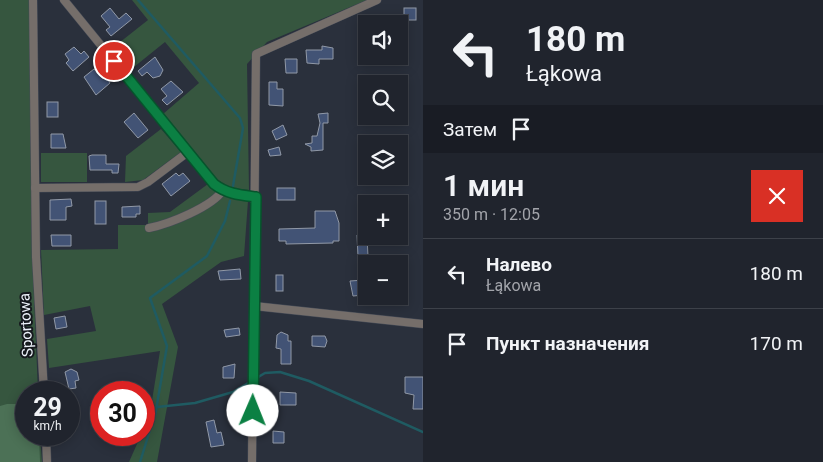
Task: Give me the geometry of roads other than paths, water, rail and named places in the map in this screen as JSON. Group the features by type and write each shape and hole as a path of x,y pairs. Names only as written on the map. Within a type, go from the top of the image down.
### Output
{"street":[{"name":"Sportowa","path":"33,0 36,257 43,381"},
{"path":"64,0 214,184 222,190 256,197"},
{"path":"252,462 256,54 377,0"},
{"path":"35,188 138,187 148,182 188,152"},
{"path":"149,228 206,206 222,190"},
{"path":"254,306 423,324"},
{"path":"46,446 47,462"}],"waterway":[{"path":"138,0 240,118 243,128 233,186"},
{"path":"155,416 167,346 150,298 207,256 225,221 230,201"},
{"path":"157,407 195,403 233,392 265,373 280,372 309,381 423,432"},
{"path":"140,462 145,446"}]}
